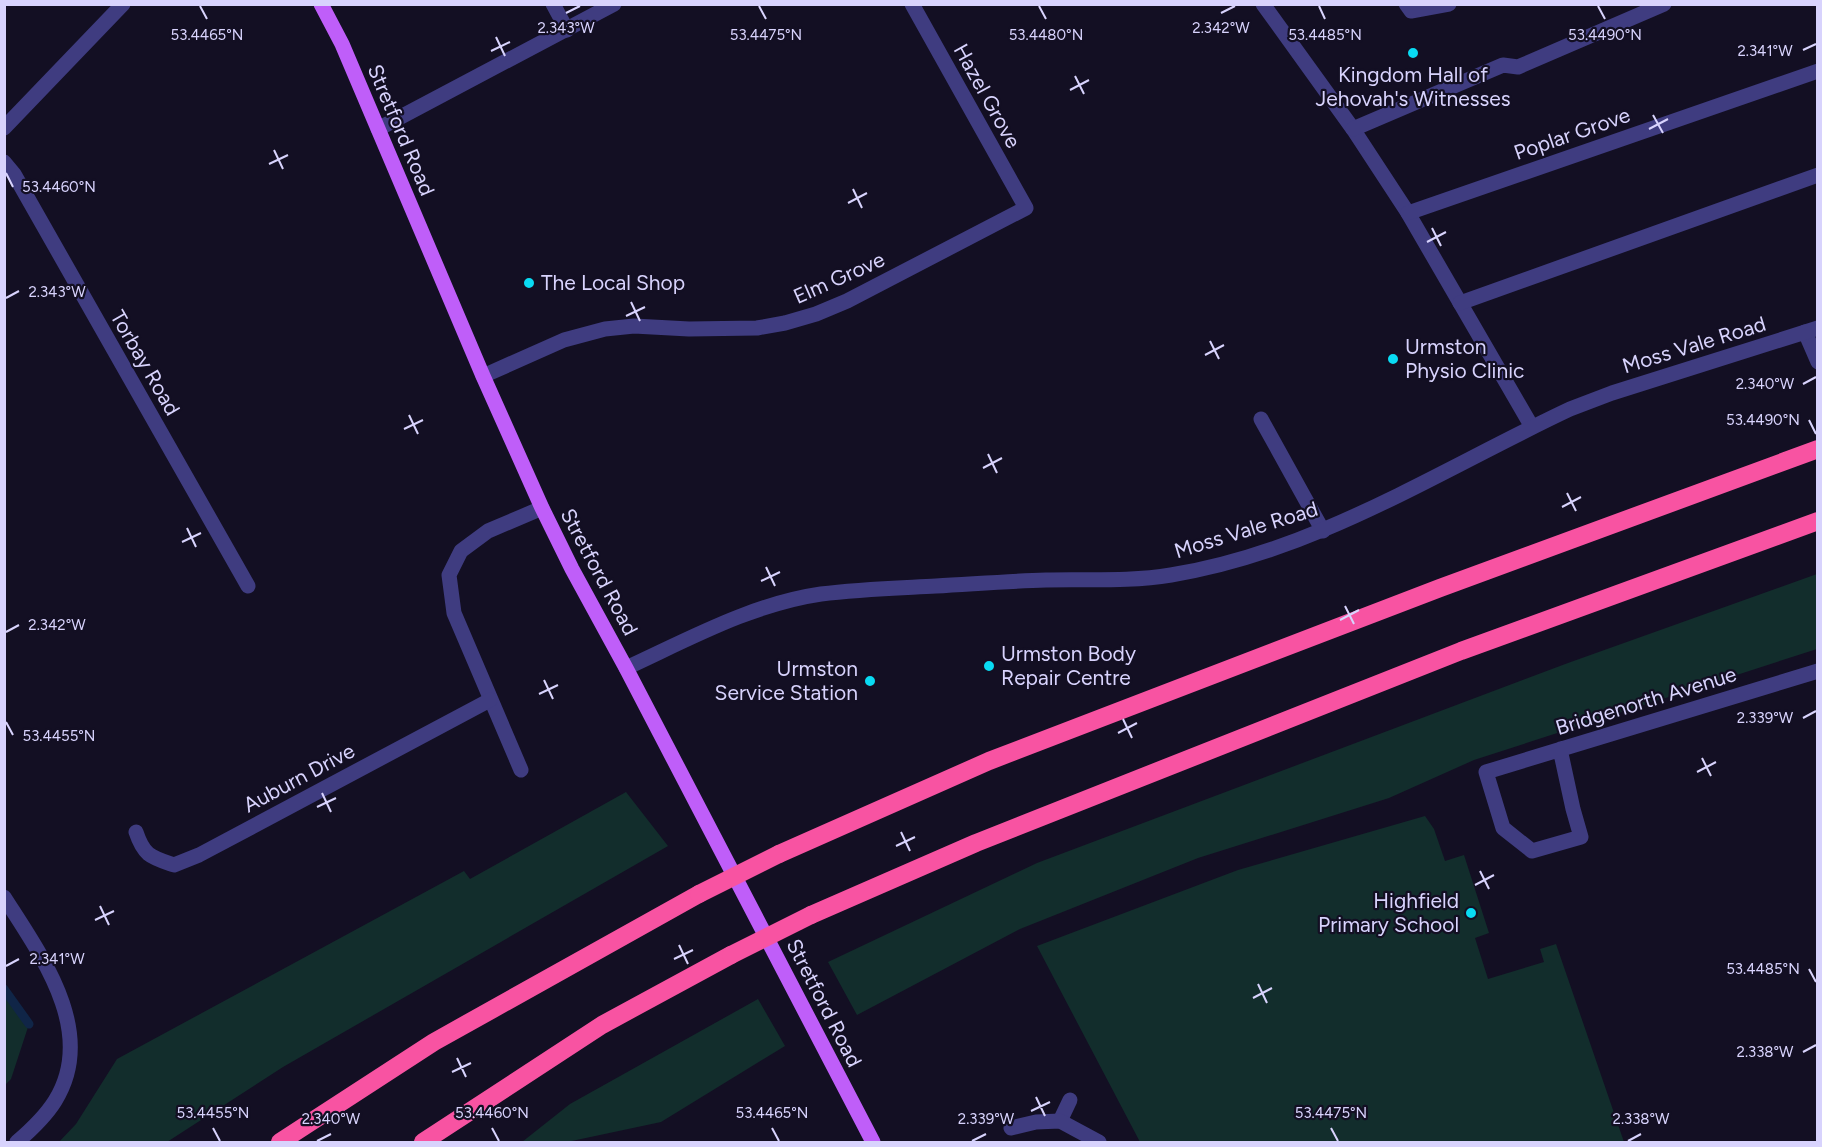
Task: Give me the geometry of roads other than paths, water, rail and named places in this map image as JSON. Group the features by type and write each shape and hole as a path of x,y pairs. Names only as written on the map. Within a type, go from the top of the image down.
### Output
{"highway":[{"path":"280,1143 434,1042 699,894 779,854 1000,757 1440,588 1818,449"},
{"path":"423,1143 602,1025 731,955 812,915 976,843 1461,651 1818,521"}],"main road":[{"name":"Stretford Road","path":"321,4 342,44 483,376 542,508 873,1143"}],"street":[{"path":"4,128 123,4"},
{"path":"554,4 567,30"},
{"path":"378,129 614,4"},
{"name":"Hazel Grove","path":"912,4 1026,208"},
{"path":"1263,4 1353,129 1408,213 1532,427"},
{"path":"1406,4 1411,11 1449,4"},
{"path":"1353,129 1503,65 1518,67 1664,4"},
{"name":"Poplar Grove","path":"1408,213 1818,71"},
{"name":"Torbay Road","path":"4,162 14,174 248,586"},
{"path":"1460,303 1818,175"},
{"name":"Elm Grove","path":"483,376 564,340 605,329 634,326 689,329 757,328 816,314 847,301 1026,208"},
{"path":"1811,330 1818,362"},
{"name":"Moss Vale Road","path":"626,668 753,611 821,594 1044,580 1129,579 1170,575 1253,555 1323,531 1570,409 1612,393 1811,330"},
{"path":"1261,419 1323,531"},
{"path":"521,770 454,614 448,575 460,551 488,531 542,508"},
{"name":"Bridgenorth Avenue","path":"1560,749 1581,837 1532,851 1503,828 1486,772 1560,749 1818,671"},
{"name":"Auburn Drive","path":"136,832 141,848 154,858 174,865 199,855 490,700"},
{"path":"4,897 42,957 54,981 69,1033 70,1059 60,1091 41,1119 17,1143"},
{"path":"1060,1121 1070,1100"},
{"path":"1011,1128 1036,1122 1060,1121 1099,1143"}],"waterway":[{"path":"4,989 29,1024"}],"place":[{"name":"Kingdom Hall of Jehovah's Witnesses","path":"1413,53"},
{"name":"The Local Shop","path":"529,283"},
{"name":"Urmston Physio Clinic","path":"1393,359"},
{"name":"Urmston Body Repair Centre","path":"989,666"},
{"name":"Urmston Service Station","path":"870,681"},
{"name":"Highfield Primary School","path":"1471,913"}]}
